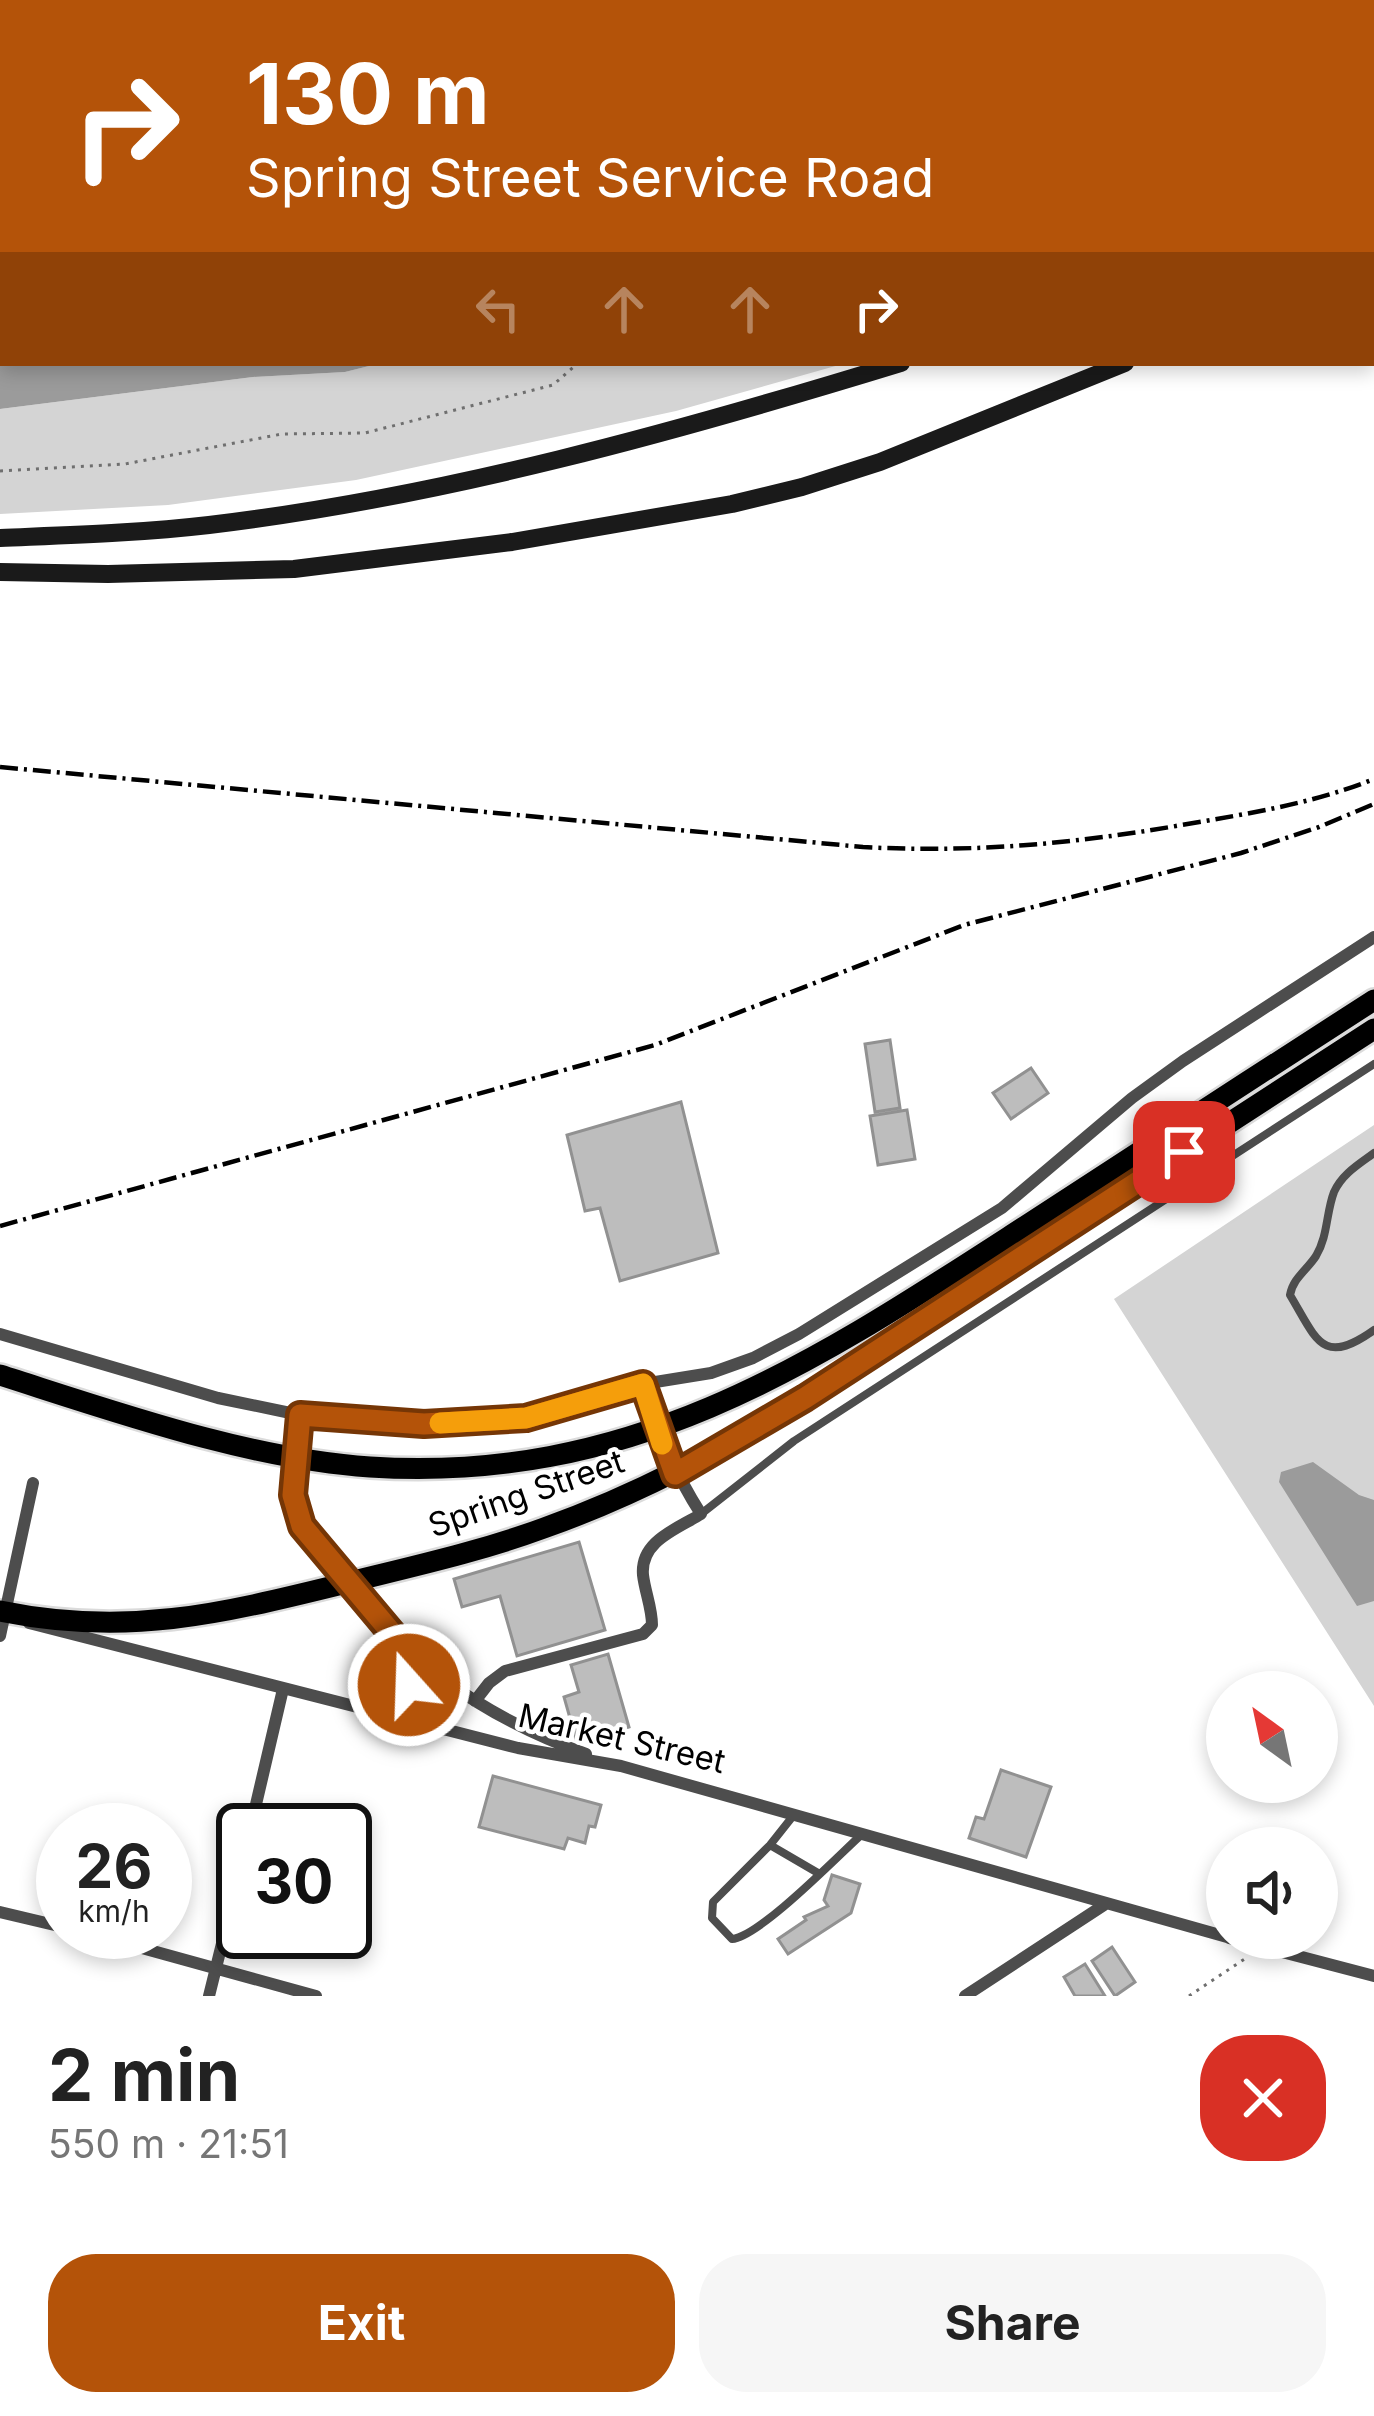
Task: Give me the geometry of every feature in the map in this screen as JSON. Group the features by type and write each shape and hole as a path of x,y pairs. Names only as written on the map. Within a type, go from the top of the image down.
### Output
{"main road":[{"path":"0,538 208,525 347,503 569,455 890,366"},
{"path":"0,572 295,568 512,542 732,504 880,461 1118,366"},
{"name":"Spring Street","path":"0,1375 191,1432 369,1467 473,1467 656,1430 744,1396 842,1344 1374,1000"},
{"name":"Spring Street","path":"3,1612 128,1622 219,1614 505,1542 675,1474 805,1398 1374,1029"}],"street":[{"path":"0,1334 218,1398 300,1415 424,1424 526,1418 643,1384 711,1373 799,1334 1002,1208 1132,1098 1374,937"},
{"path":"476,1701 488,1683 505,1671 649,1629 652,1616 643,1575 647,1552 701,1514 675,1474 643,1384"},
{"path":"300,1415 295,1509 314,1545 386,1628 476,1701 544,1739 621,1766"},
{"path":"0,1636 33,1483"},
{"name":"Market Street","path":"3,1612 43,1629 518,1748 621,1766 1206,1932"},
{"path":"398,1717 410,1671 401,1644"},
{"path":"256,1803 283,1689"},
{"path":"964,1996 1104,1905"},
{"path":"0,1912 36,1921"},
{"path":"186,1959 316,1996"},
{"path":"208,1996 218,1959"},
{"name":"Market Street","path":"1308,1959 1374,1976"}],"lane":[{"path":"701,1514 794,1441 1374,1064"},
{"path":"1374,1153 1347,1173 1334,1192 1325,1236 1290,1294 1324,1345 1335,1350 1350,1347 1374,1330"},
{"path":"793,1816 712,1902 712,1918 732,1939 744,1938 860,1836"},
{"path":"770,1844 818,1873"}],"path":[{"path":"0,471 125,464 282,434 365,433 553,385 575,366"},
{"path":"1190,1996 1244,1959"}],"shaded area":[{"path":"0,366 369,366 345,372 253,377 0,409"},
{"path":"369,366 835,366 676,411 356,480 168,505 0,514 0,409 253,377 345,372"},
{"path":"1374,1125 1374,1706 1114,1299"},
{"path":"1313,1462 1359,1495 1374,1500 1374,1601 1357,1606 1279,1482 1281,1472"}],"building":[{"path":"890,1040 900,1108 875,1112 865,1044"},
{"path":"1031,1068 1048,1093 1011,1119 993,1093"},
{"path":"681,1102 718,1253 620,1281 600,1208 585,1211 567,1135"},
{"path":"907,1110 915,1159 878,1165 870,1116"},
{"path":"579,1542 605,1630 517,1656 500,1596 462,1607 454,1579"},
{"path":"608,1654 629,1727 577,1743 564,1697 579,1692 571,1665"},
{"path":"1001,1770 1051,1787 1026,1857 969,1838 976,1817 984,1819"},
{"path":"493,1776 601,1805 595,1827 589,1826 585,1843 568,1838 564,1849 479,1827"},
{"path":"832,1875 860,1884 851,1913 788,1954 778,1939 804,1917 828,1906 824,1900"},
{"path":"1112,1947 1135,1982 1115,1996 1092,1961"},
{"path":"1085,1964 1105,1996 1075,1996 1064,1977"}],"railway":[{"path":"0,767 903,849 1020,846 1137,832 1276,808 1374,779"},
{"path":"0,1226 655,1045 964,925 1241,853 1374,804"}],"slow traffic":[{"path":"440,1423 526,1418 643,1384 662,1444"}],"route":[{"path":"409,1685 408,1657 401,1644 314,1545 295,1509 300,1415 424,1424 526,1418 643,1384 675,1474 805,1398 1184,1152"}]}
